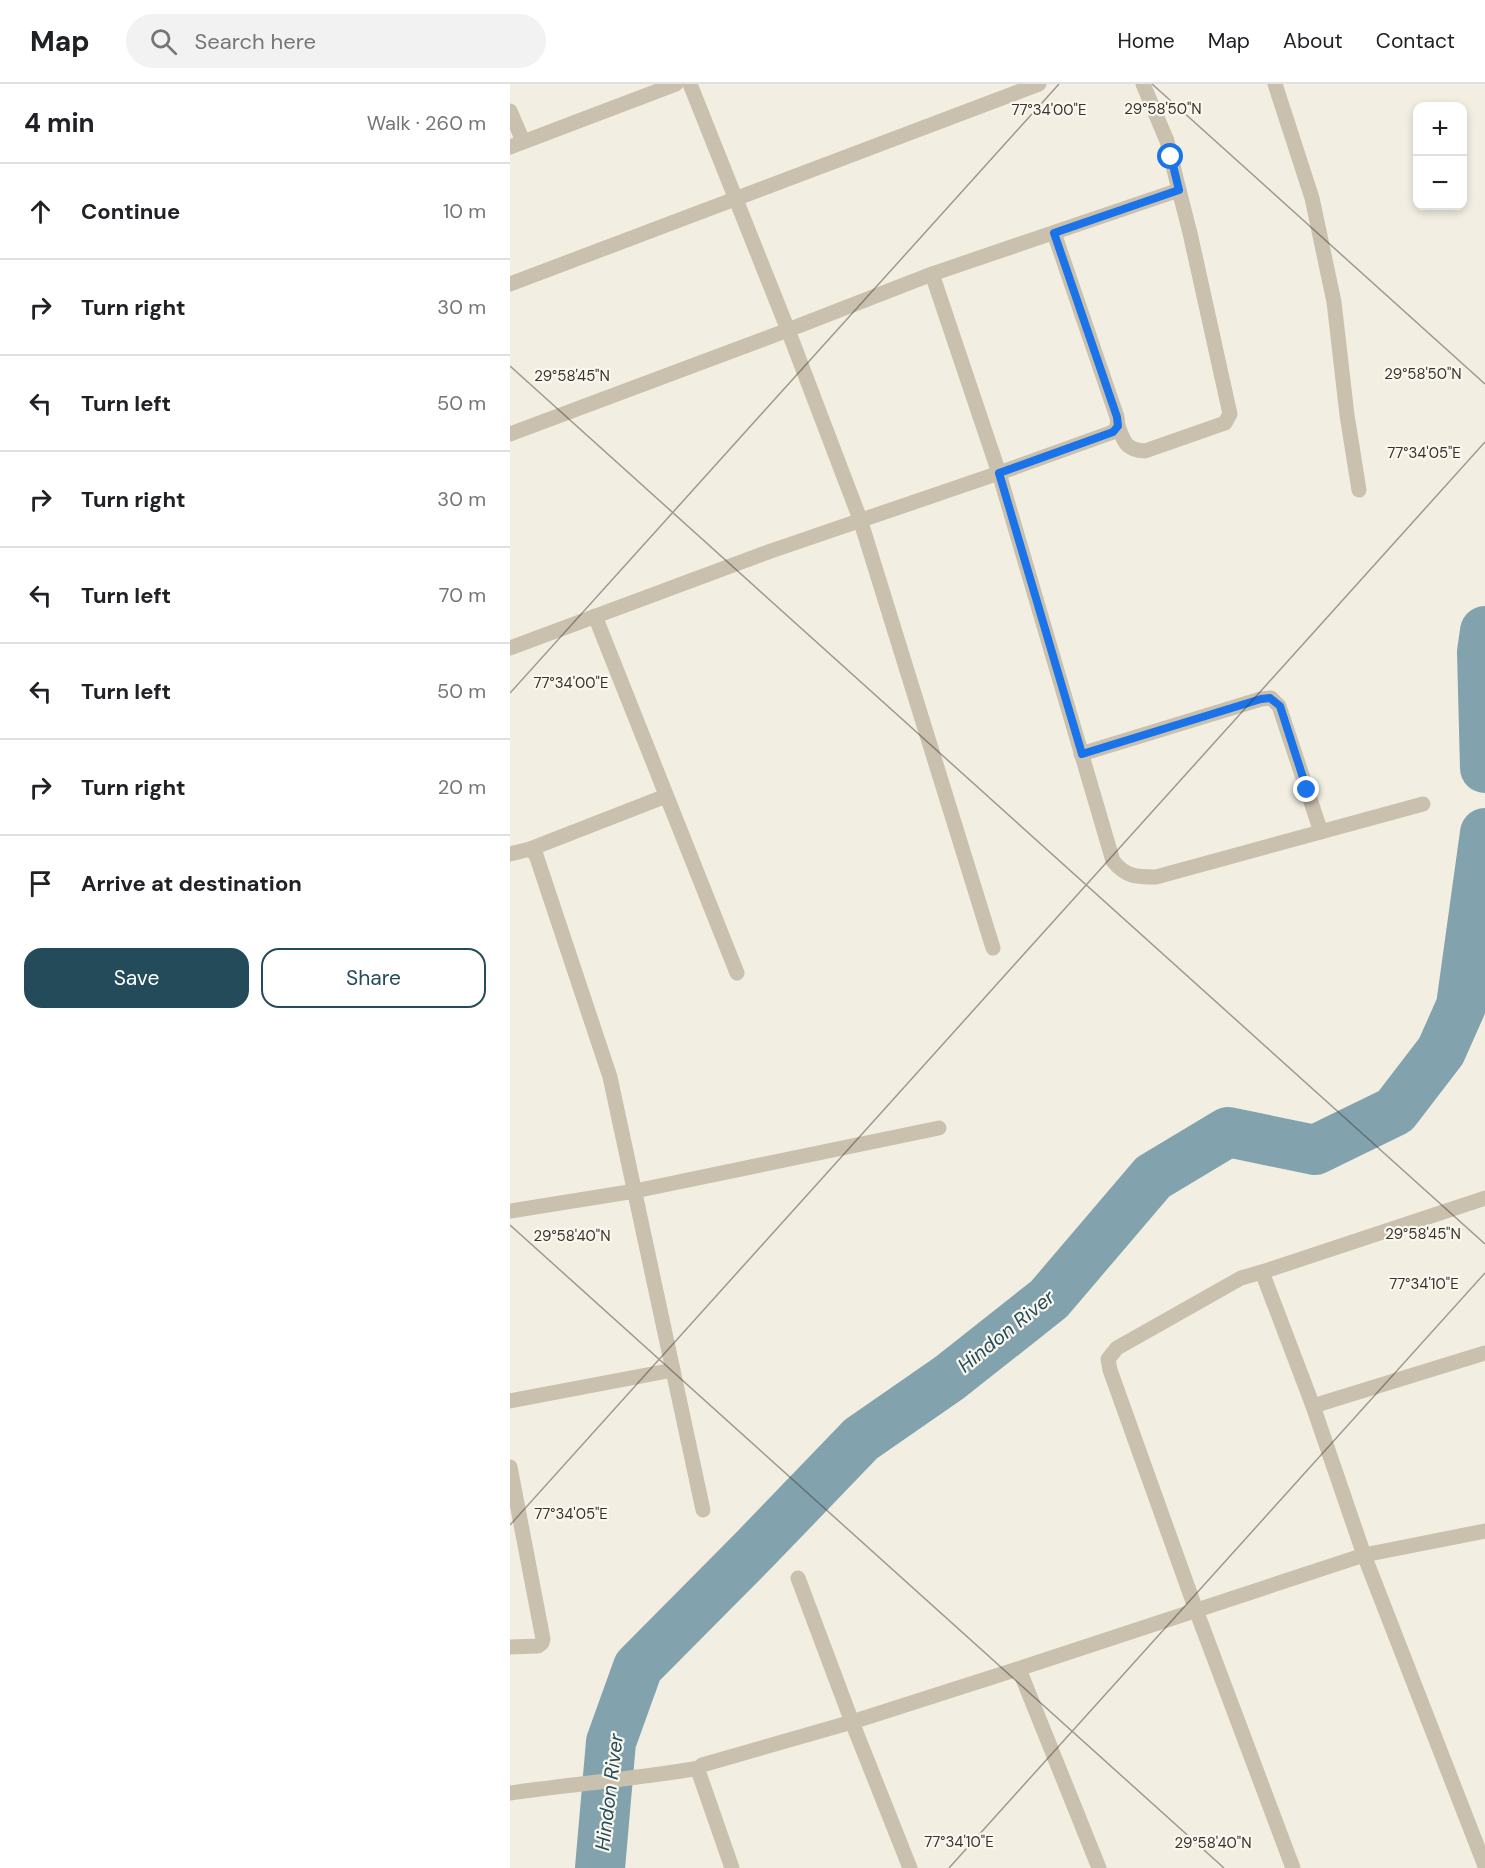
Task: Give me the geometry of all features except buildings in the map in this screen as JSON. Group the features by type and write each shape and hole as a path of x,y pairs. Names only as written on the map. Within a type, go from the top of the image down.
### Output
{"street":[{"path":"510,111 516,144 676,84"},
{"path":"690,84 860,519 993,948"},
{"path":"510,284 1039,84"},
{"path":"1054,233 1117,417 1118,426 1128,446 1135,450 1145,451 1225,423 1230,414 1190,233 1167,141 1143,84"},
{"path":"1275,84 1312,198 1334,302 1347,415 1359,489"},
{"path":"510,434 932,274 1179,190"},
{"path":"932,274 999,473 1113,861 1120,870 1134,877 1156,877 1423,804"},
{"path":"510,648 860,519 1113,432 1118,426"},
{"path":"595,616 737,973"},
{"path":"1082,754 1270,698 1280,706 1321,832"},
{"path":"510,854 530,849 666,796"},
{"path":"530,849 536,855 610,1077 703,1510"},
{"path":"510,1211 635,1191 939,1128"},
{"path":"1293,1868 1196,1610 1108,1359 1118,1348 1241,1278 1485,1198"},
{"path":"1262,1272 1313,1406 1364,1555 1485,1866"},
{"path":"1313,1406 1485,1353"},
{"path":"510,1401 673,1370"},
{"path":"510,1467 543,1639 538,1646 510,1647"},
{"path":"510,1793 648,1777 699,1768 702,1765 852,1722 1019,1669 1364,1555 1485,1531"},
{"path":"798,1578 910,1868"},
{"path":"1019,1669 1098,1868"},
{"path":"699,1768 732,1868"}],"waterway":[{"name":"Hindon River","path":"1485,631 1482,652 1485,768"},
{"name":"Hindon River","path":"600,1868 611,1742 638,1667 861,1439 949,1378 1049,1299 1153,1177 1228,1132 1315,1150 1395,1111 1441,1051 1461,1006 1485,833"}],"route":[{"path":"1171,157 1179,190 1054,233 1117,417 1118,426 1113,432 999,473 1082,754 1270,698 1280,706 1307,790"}]}
